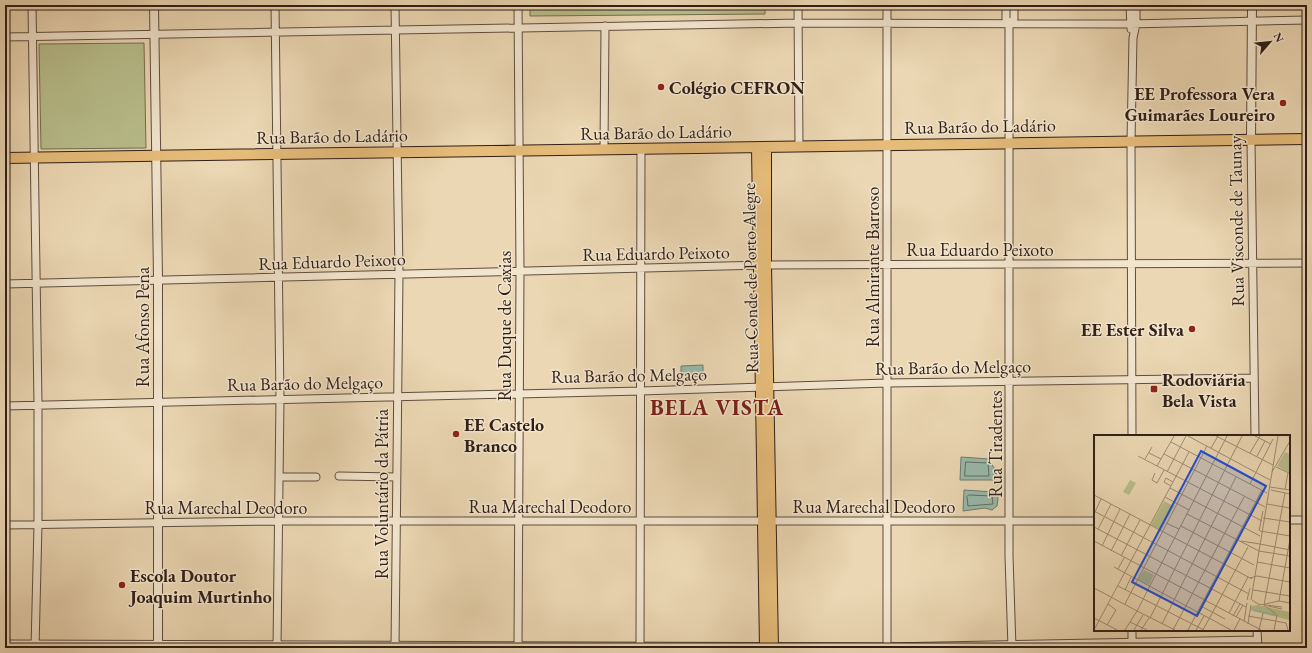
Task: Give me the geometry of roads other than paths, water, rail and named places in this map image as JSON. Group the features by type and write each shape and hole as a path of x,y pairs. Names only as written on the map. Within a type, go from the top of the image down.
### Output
{"main road":[{"name":"Rua Barão do Ladário","path":"5,158 397,151 519,151 886,144 1307,139"},
{"name":"Rua Conde de Porto Alegre","path":"762,147 762,265 769,647"}],"street":[{"path":"32,5 38,404 38,525 35,646"},
{"name":"Rua Afonso Pena","path":"154,5 158,279 158,646"},
{"path":"275,5 280,399 277,646"},
{"name":"Rua Voluntário da Pátria","path":"395,5 399,274 395,647"},
{"name":"Rua Duque de Caxias","path":"518,5 520,270 518,393 518,647"},
{"path":"798,5 799,146"},
{"name":"Rua Almirante Barroso","path":"887,5 887,648"},
{"name":"Rua Tiradentes","path":"1006,5 1006,19 1009,24 1009,556 1012,646"},
{"name":"Rua Tiradentes","path":"1009,24 1014,19 1014,5"},
{"path":"1130,5 1133,24 1131,141 1132,435"},
{"path":"1133,24 1136,5"},
{"name":"Rua Visconde de Taunay","path":"1252,5 1251,140 1255,435"},
{"path":"5,37 395,29 518,29 799,22 887,24 1133,24 1307,20"},
{"path":"604,149 605,26"},
{"path":"640,148 640,647"},
{"name":"Rua Eduardo Peixoto","path":"5,284 762,265 1307,263"},
{"name":"Rua Barão do Melgaço","path":"5,406 158,401 641,391 887,383 1254,378"},
{"path":"339,476 396,477"},
{"path":"280,477 316,477"},
{"path":"1290,520 1307,520"},
{"name":"Rua Marechal Deodoro","path":"5,525 278,521 1094,521"},
{"path":"1132,631 1132,645"},
{"path":"1257,631 1258,648"},
{"path":"5,644 35,646 887,648 1132,645 1257,640"}],"water":[{"path":"703,365 703,376 681,377 681,366"},
{"path":"961,457 989,459 994,468 994,480 960,480"},
{"path":"964,490 994,492 998,498 997,506 992,510 985,508 963,511"}],"place":[{"name":"Colégio CEFRON","path":"661,87"},
{"name":"EE Professora Vera Guimarães Loureiro","path":"1283,103"},
{"name":"EE Ester Silva","path":"1192,329"},
{"name":"Rodoviária Bela Vista","path":"1154,389"},
{"name":"EE Castelo Branco","path":"456,434"},
{"name":"Escola Doutor Joaquim Murtinho","path":"122,585"}],"district":[{"name":"BELA VISTA","path":"717,407"}]}
